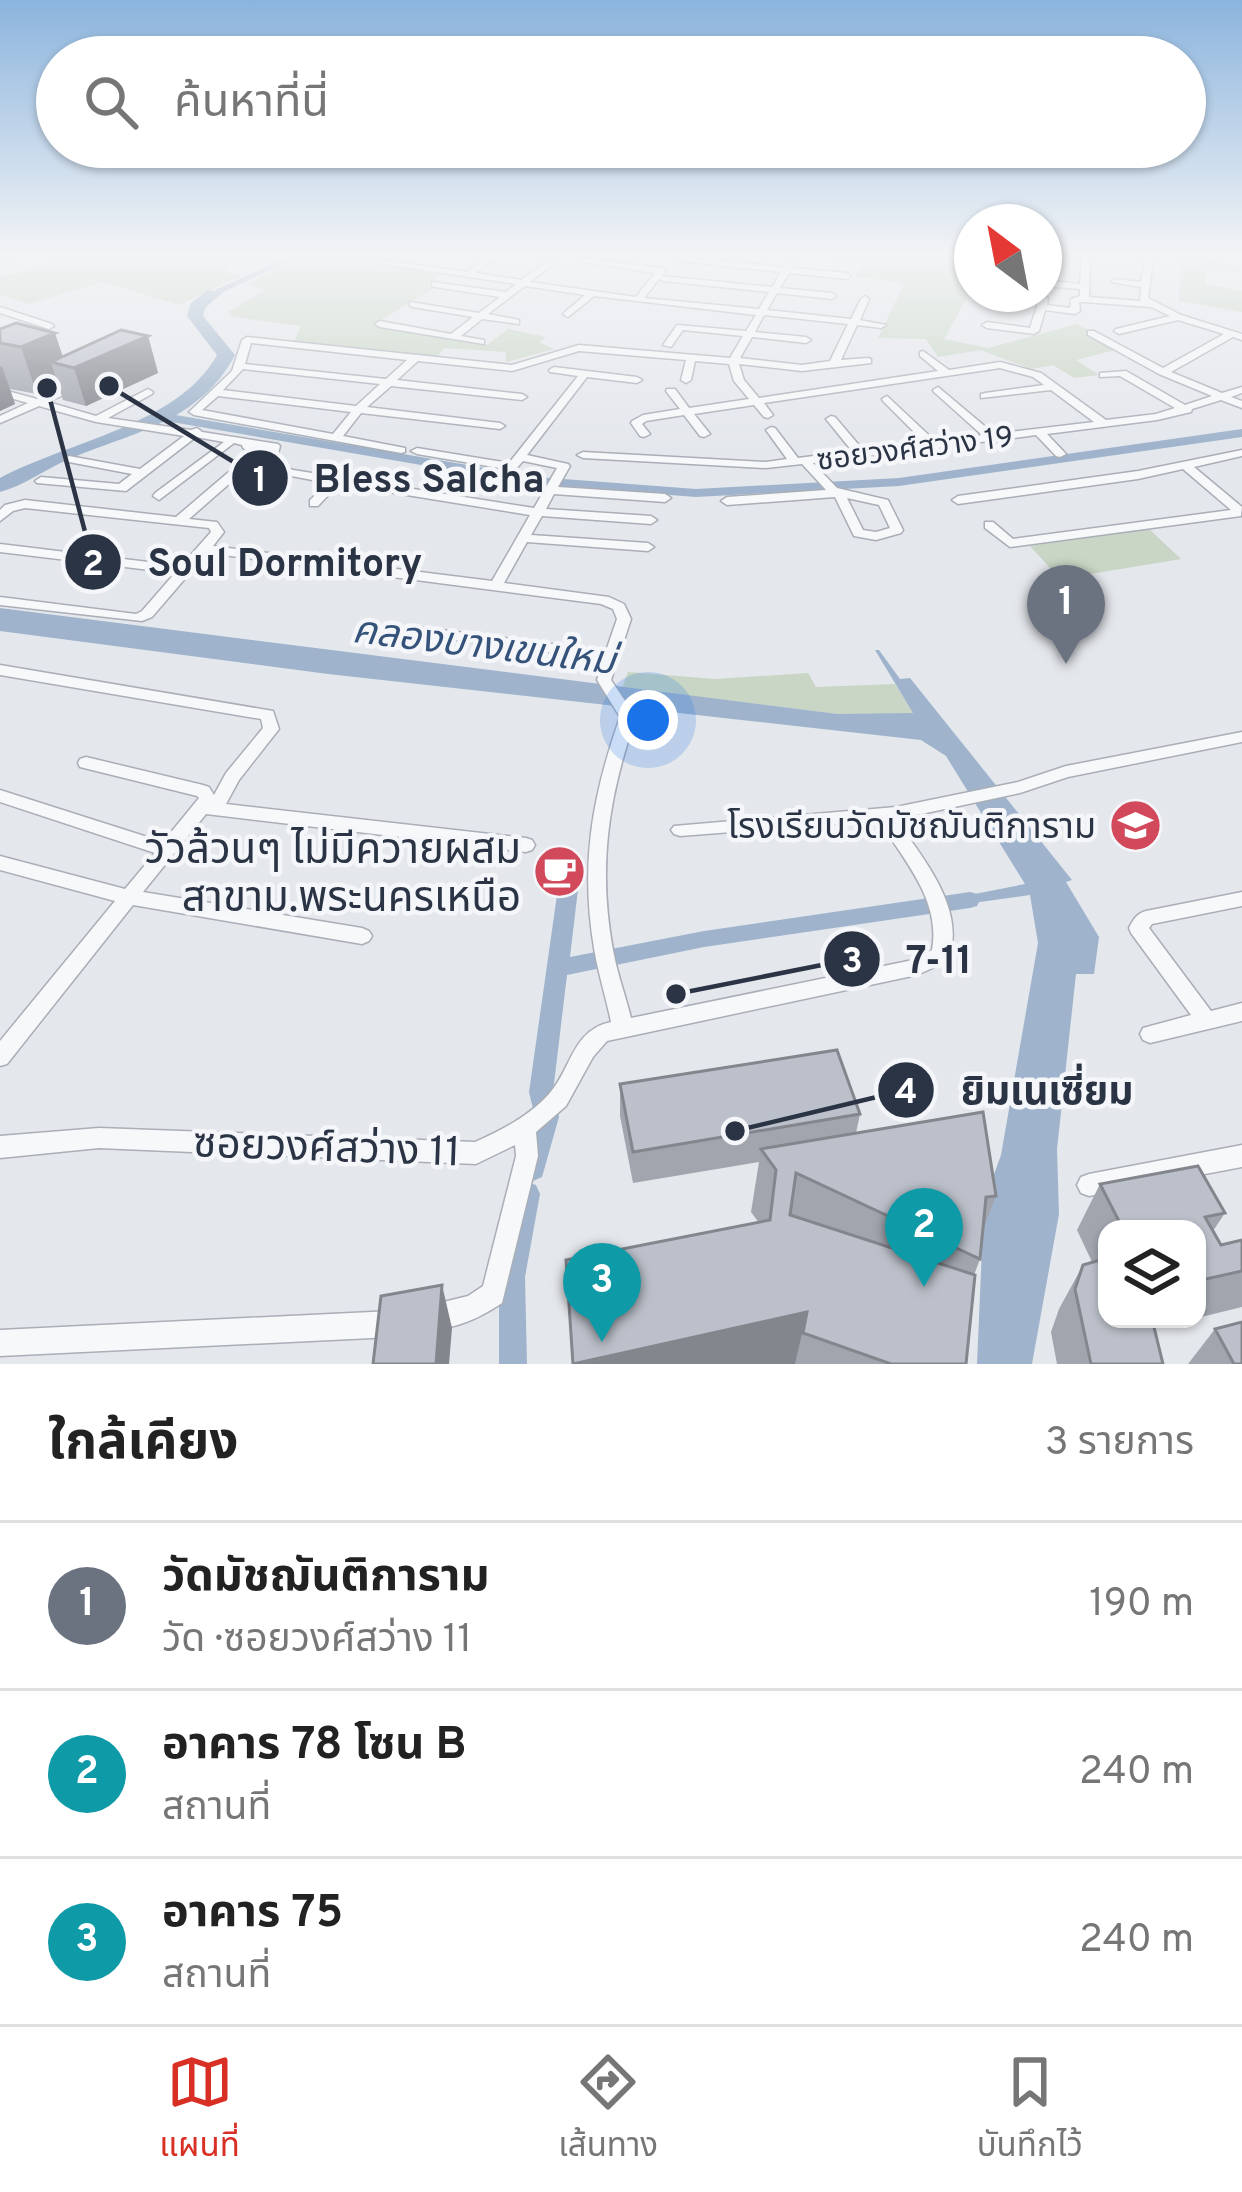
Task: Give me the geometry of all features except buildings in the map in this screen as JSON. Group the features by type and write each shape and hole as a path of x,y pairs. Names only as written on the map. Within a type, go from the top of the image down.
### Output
{"street":[{"path":"27,319 49,326"},
{"path":"453,337 477,319"},
{"path":"496,319 516,322"},
{"path":"758,319 733,360 739,382 768,415"},
{"path":"826,319 881,325"},
{"path":"834,364 856,319"},
{"path":"987,325 1033,331 1038,319"},
{"path":"1118,331 1171,319"},
{"path":"1184,319 1239,333"},
{"path":"1021,321 1036,323"},
{"path":"380,324 481,342"},
{"path":"668,345 680,327 806,340"},
{"path":"1091,333 1163,372 1242,406"},
{"path":"1163,372 1211,339 1239,333"},
{"path":"401,450 194,412 240,366 246,351 242,341 252,339 512,368 579,348 802,368 868,361"},
{"path":"902,357 926,353 942,374"},
{"path":"336,437 416,358"},
{"path":"686,380 691,358"},
{"path":"644,434 637,420 1012,365 1054,387 1104,424"},
{"path":"240,366 522,398"},
{"path":"554,370 638,380"},
{"path":"417,451 508,467 522,458 585,373"},
{"path":"1104,375 1122,373 1187,410"},
{"path":"0,420 97,377"},
{"path":"985,396 1054,387"},
{"path":"938,390 994,440"},
{"name":"ซอยวงศ์สว่าง 19","path":"586,451 602,448 603,457 745,465 800,461 1104,424 1187,410 1242,390"},
{"path":"0,392 96,419 178,429 259,450 178,523"},
{"path":"96,419 148,392"},
{"path":"671,392 704,434"},
{"path":"218,393 500,426"},
{"path":"887,399 935,447"},
{"path":"831,419 862,455"},
{"path":"727,501 838,493 870,496 884,503 897,530 876,536 858,533 838,493 771,430"},
{"path":"1041,434 1060,454"},
{"path":"41,481 110,490 196,435 274,446 270,464 275,469 336,481 536,512 651,520"},
{"path":"159,496 229,443"},
{"path":"171,451 239,468"},
{"path":"958,500 1242,454"},
{"path":"496,586 564,464 522,458"},
{"path":"69,459 142,473"},
{"path":"989,525 1010,543 1241,512 1185,465"},
{"path":"314,503 336,481"},
{"path":"550,490 665,498"},
{"path":"0,517 9,508 25,504 218,528 147,614 137,618 0,601"},
{"path":"522,538 648,548"},
{"path":"0,548 180,570"},
{"path":"202,548 604,600 619,607 624,619 604,680 627,709 602,792 593,854 604,954 622,1025"},
{"path":"411,630 612,656"},
{"path":"0,670 268,716 272,729 210,808 128,897 0,1057"},
{"path":"680,830 896,814 1020,788 1066,772 1242,737"},
{"path":"86,763 203,791 210,808"},
{"path":"0,796 167,850"},
{"path":"210,808 526,844"},
{"path":"0,1343 382,1326 473,1308 493,1294 540,1113 581,1050 601,1033 932,962 944,946 938,903 890,823 896,814"},
{"path":"0,863 128,897 362,936"},
{"path":"1207,1021 1138,928 1146,918 1242,899"},
{"path":"1150,1034 1242,1012"},
{"name":"ซอยวงศ์สว่าง 11","path":"0,1147 99,1138 476,1153 503,1142 540,1113"},
{"path":"1089,1185 1242,1156"}],"green space":[{"path":"245,319 383,319 373,325 487,345 508,329 546,337 539,342 554,349 506,362 506,352 444,348 437,357 294,342 301,326"},
{"path":"887,319 955,319 944,339 988,348 1077,324 1123,348 1076,360 1099,375 1074,378 1053,365 1031,369 981,350 938,357 926,339 878,338"},
{"path":"1148,528 1181,559 1060,579 1030,546"},
{"path":"628,672 715,679 808,673 816,687 895,684 914,714 838,714 622,688"}],"water":[{"name":"คลองบางเขนใหม่","path":"0,608 838,714 913,713 875,650 879,650 900,679 910,678 1072,880 1066,882 1099,937 1094,974 1076,974 1057,1149 1059,1214 1032,1364 977,1364 984,1202 1001,1155 1038,943 1030,895 951,906 949,899 1025,884 946,756 921,740 328,674 0,631"}],"waterway":[{"path":"0,486 58,457 163,417 200,392 226,355 197,319"},
{"path":"164,417 537,481 696,493 899,482 1242,433"},
{"path":"557,968 569,881"},
{"path":"557,968 704,939 970,900"},
{"path":"533,1169 547,1117 541,1092 557,968"},
{"path":"513,1364 512,1277 527,1194"}],"place":[{"name":"Bless Salcha","path":"109,386"},
{"name":"Soul Dormitory","path":"47,388"},
{"name":"วัดมัชฌันติการาม","path":"1066,664"},
{"name":"โรงเรียนวัดมัชฌันติการาม","path":"1135,825"},
{"name":"วัวล้วนๆ ไม่มีควายผสม สาขาม.พระนครเหนือ","path":"560,872"},
{"name":"7-11","path":"676,994"},
{"name":"ยิมเนเซี่ยม","path":"735,1131"},
{"name":"อาคาร 78 โซน B","path":"924,1287"},
{"name":"อาคาร 75","path":"602,1342"}]}
